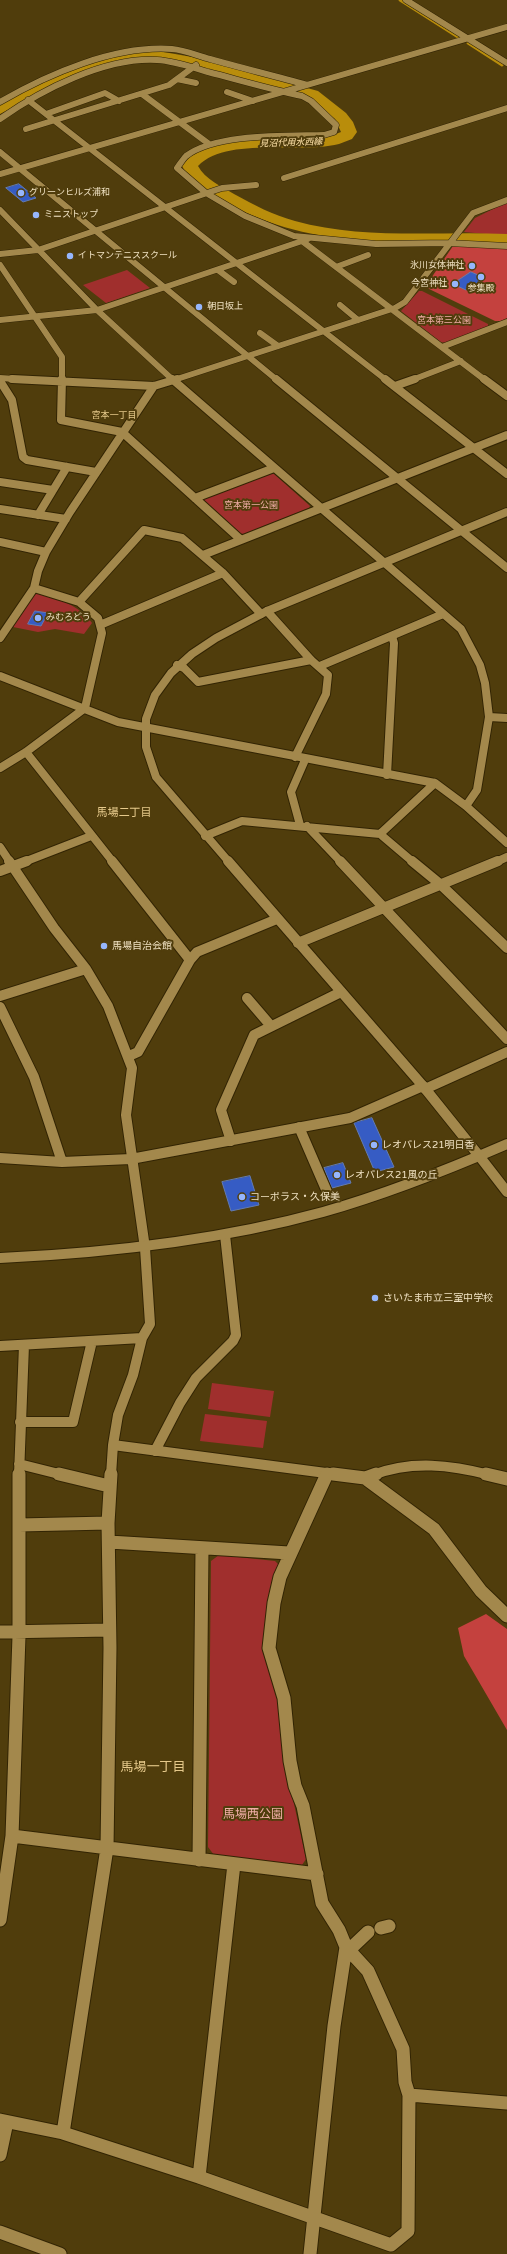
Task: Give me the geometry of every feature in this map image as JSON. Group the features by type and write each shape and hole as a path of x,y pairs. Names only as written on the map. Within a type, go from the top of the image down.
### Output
{"street":[{"path":"406,0 507,63"},
{"path":"0,174 507,27"},
{"path":"0,102 46,78 85,64 127,53 167,48 308,85"},
{"path":"0,119 28,100 57,85 125,62 151,60 197,64 311,100 336,125 334,132 324,135 239,139 209,144 188,154 180,160 177,168 208,193 245,216 294,236 310,239 376,244 450,241 507,246"},
{"path":"26,129 169,85 197,64"},
{"path":"177,79 196,83"},
{"path":"227,92 253,101"},
{"path":"46,114 105,93 118,101"},
{"path":"142,94 209,144"},
{"path":"28,100 92,148 507,474"},
{"path":"284,178 507,108"},
{"path":"0,152 251,356 396,478 507,568"},
{"path":"0,254 38,250 95,229 222,188 256,185"},
{"path":"0,378 154,386 251,356 392,309 405,302 450,241 473,213 507,200"},
{"path":"0,210 97,310 172,380 461,629 480,665 485,683 489,717 477,790 466,806"},
{"path":"0,320 97,310 310,239"},
{"path":"302,241 507,396"},
{"path":"336,267 368,255"},
{"path":"0,265 62,357 60,420 122,432 240,539"},
{"path":"218,270 234,282"},
{"path":"340,305 358,320"},
{"path":"442,347 507,322"},
{"path":"499,326 507,330"},
{"path":"260,333 278,346"},
{"path":"395,386 461,361"},
{"path":"0,381 12,400 23,457 27,460 96,472"},
{"path":"0,638 34,588 38,571 46,552 122,432 154,386"},
{"path":"203,554 507,435"},
{"path":"38,515 67,467"},
{"path":"195,498 274,468"},
{"path":"0,482 53,490"},
{"path":"0,509 66,520"},
{"path":"507,512 264,612 214,639 177,665 160,684 150,704 146,728 146,745 149,764 156,777 205,836 424,1087 507,1192"},
{"path":"78,602 144,530 182,538 203,554 328,675 326,694 295,757"},
{"path":"0,542 46,552"},
{"path":"100,625 223,573"},
{"path":"0,768 26,752 85,708 102,633 98,618 78,602 34,588"},
{"path":"320,666 443,614"},
{"path":"0,623 9,625"},
{"path":"387,774 394,643 392,636"},
{"path":"177,665 184,668 198,682 311,660"},
{"path":"0,676 118,722 305,760 435,783 466,806 507,843"},
{"path":"489,717 507,718"},
{"path":"26,752 190,960"},
{"path":"305,760 291,792 303,826 507,1039"},
{"path":"380,834 435,783"},
{"path":"205,836 242,821 380,834 440,884 507,948"},
{"path":"0,872 91,836"},
{"path":"0,847 54,928 86,969 108,1006 129,1056 132,1068 126,1115 131,1159 145,1248 150,1324 142,1338 133,1376 118,1414 113,1445 109,1486 108,1523 109,1630 107,1848 63,2133"},
{"path":"298,942 507,857"},
{"path":"129,1056 138,1052 190,960 197,952 277,918"},
{"path":"0,996 86,969"},
{"path":"231,1141 221,1110 254,1035 341,992"},
{"path":"247,998 271,1026"},
{"path":"0,1007 34,1077 62,1162"},
{"path":"0,1158 62,1162 131,1159 350,1118 507,1052"},
{"path":"299,1127 328,1194"},
{"path":"0,1258 55,1257 145,1248 225,1235 334,1209 399,1189 480,1157 507,1144"},
{"path":"155,1451 180,1403 196,1378 233,1341 236,1335 225,1235"},
{"path":"0,1346 142,1338"},
{"path":"20,1422 73,1422 92,1341"},
{"path":"0,1920 12,1836 19,1631 20,1422 24,1344"},
{"path":"113,1445 365,1478 395,1468 422,1463 464,1468 507,1479"},
{"path":"19,1464 109,1486"},
{"path":"0,2155 4,2121 63,2133 199,2177 391,2245 408,2231 409,2095 406,2082 403,2049 368,1971 347,1949 339,1930 322,1903 302,1806 295,1786 290,1761 284,1698 269,1648 274,1603 280,1577 289,1553 327,1474"},
{"path":"365,1478 434,1529 481,1591 507,1616"},
{"path":"19,1525 108,1523"},
{"path":"109,1542 202,1549 289,1553"},
{"path":"199,1860 202,1549"},
{"path":"0,1632 109,1630"},
{"path":"12,1836 317,1874"},
{"path":"199,2177 234,1864"},
{"path":"310,2254 315,2219 333,2034 347,1949 368,1932"},
{"path":"409,2095 507,2103"},
{"path":"0,2232 60,2254"}],"green space":[{"path":"507,202 507,236 464,232 475,218"},
{"path":"127,270 150,288 106,303 83,285"},
{"name":"宮本第三公園","path":"419,291 422,291 488,324 488,327 446,343 441,342 401,311"},
{"name":"宮本第一公園","path":"268,473 274,474 310,506 309,508 244,534 238,533 203,501 203,498"},
{"path":"39,593 75,607 92,623 84,634 55,629 38,632 13,627 34,595"},
{"path":"212,1383 274,1391 270,1417 208,1409"},
{"path":"205,1414 267,1421 263,1448 200,1441"},
{"name":"馬場西公園","path":"219,1555 275,1561 280,1566 264,1649 280,1710 291,1790 306,1859 302,1865 214,1855 208,1847 211,1561"}],"shaded area":[{"name":"氷川女体神社","path":"453,246 507,248 507,318 501,321 495,321 425,287"},
{"path":"486,1614 507,1629 507,1730 464,1656 458,1628"}],"building":[{"name":"グリーンヒルズ浦和","path":"19,184 36,198 23,202 6,188"},
{"path":"471,272 485,278 466,290 453,284"},
{"name":"みむろどう","path":"35,611 48,613 41,626 28,624"},
{"name":"レオパレス21明日香","path":"372,1118 394,1167 375,1172 354,1123"},
{"name":"レオパレス21風の丘","path":"343,1163 351,1183 332,1188 324,1168"},
{"name":"コーポラス・久保美","path":"250,1176 259,1205 231,1211 222,1182"}],"waterway":[{"path":"400,0 458,37"},
{"path":"468,43 502,65"},
{"name":"見沼代用水西縁","path":"0,109 14,100 66,75 121,57 152,55 198,62 257,79 300,89 313,94 323,100 341,116 348,127 349,132 346,136 333,141 234,145 216,149 204,154 190,166 192,171 208,185 221,193 255,212 290,225 325,233 360,236 507,239"}],"place":[{"name":"グリーンヒルズ浦和","path":"21,193"},
{"name":"ミニストップ","path":"36,215"},
{"name":"イトマンテニススクール","path":"70,256"},
{"name":"氷川女体神社","path":"472,266"},
{"name":"参集殿","path":"481,277"},
{"name":"今宮神社","path":"455,284"},
{"name":"朝日坂上","path":"199,307"},
{"name":"みむろどう","path":"38,618"},
{"name":"馬場自治会館","path":"104,946"},
{"name":"レオパレス21明日香","path":"374,1145"},
{"name":"レオパレス21風の丘","path":"337,1175"},
{"name":"コーポラス・久保美","path":"242,1197"},
{"name":"さいたま市立三室中学校","path":"375,1298"}],"district":[{"name":"宮本一丁目","path":"114,416"},
{"name":"馬場二丁目","path":"124,813"},
{"name":"馬場一丁目","path":"153,1768"}]}
